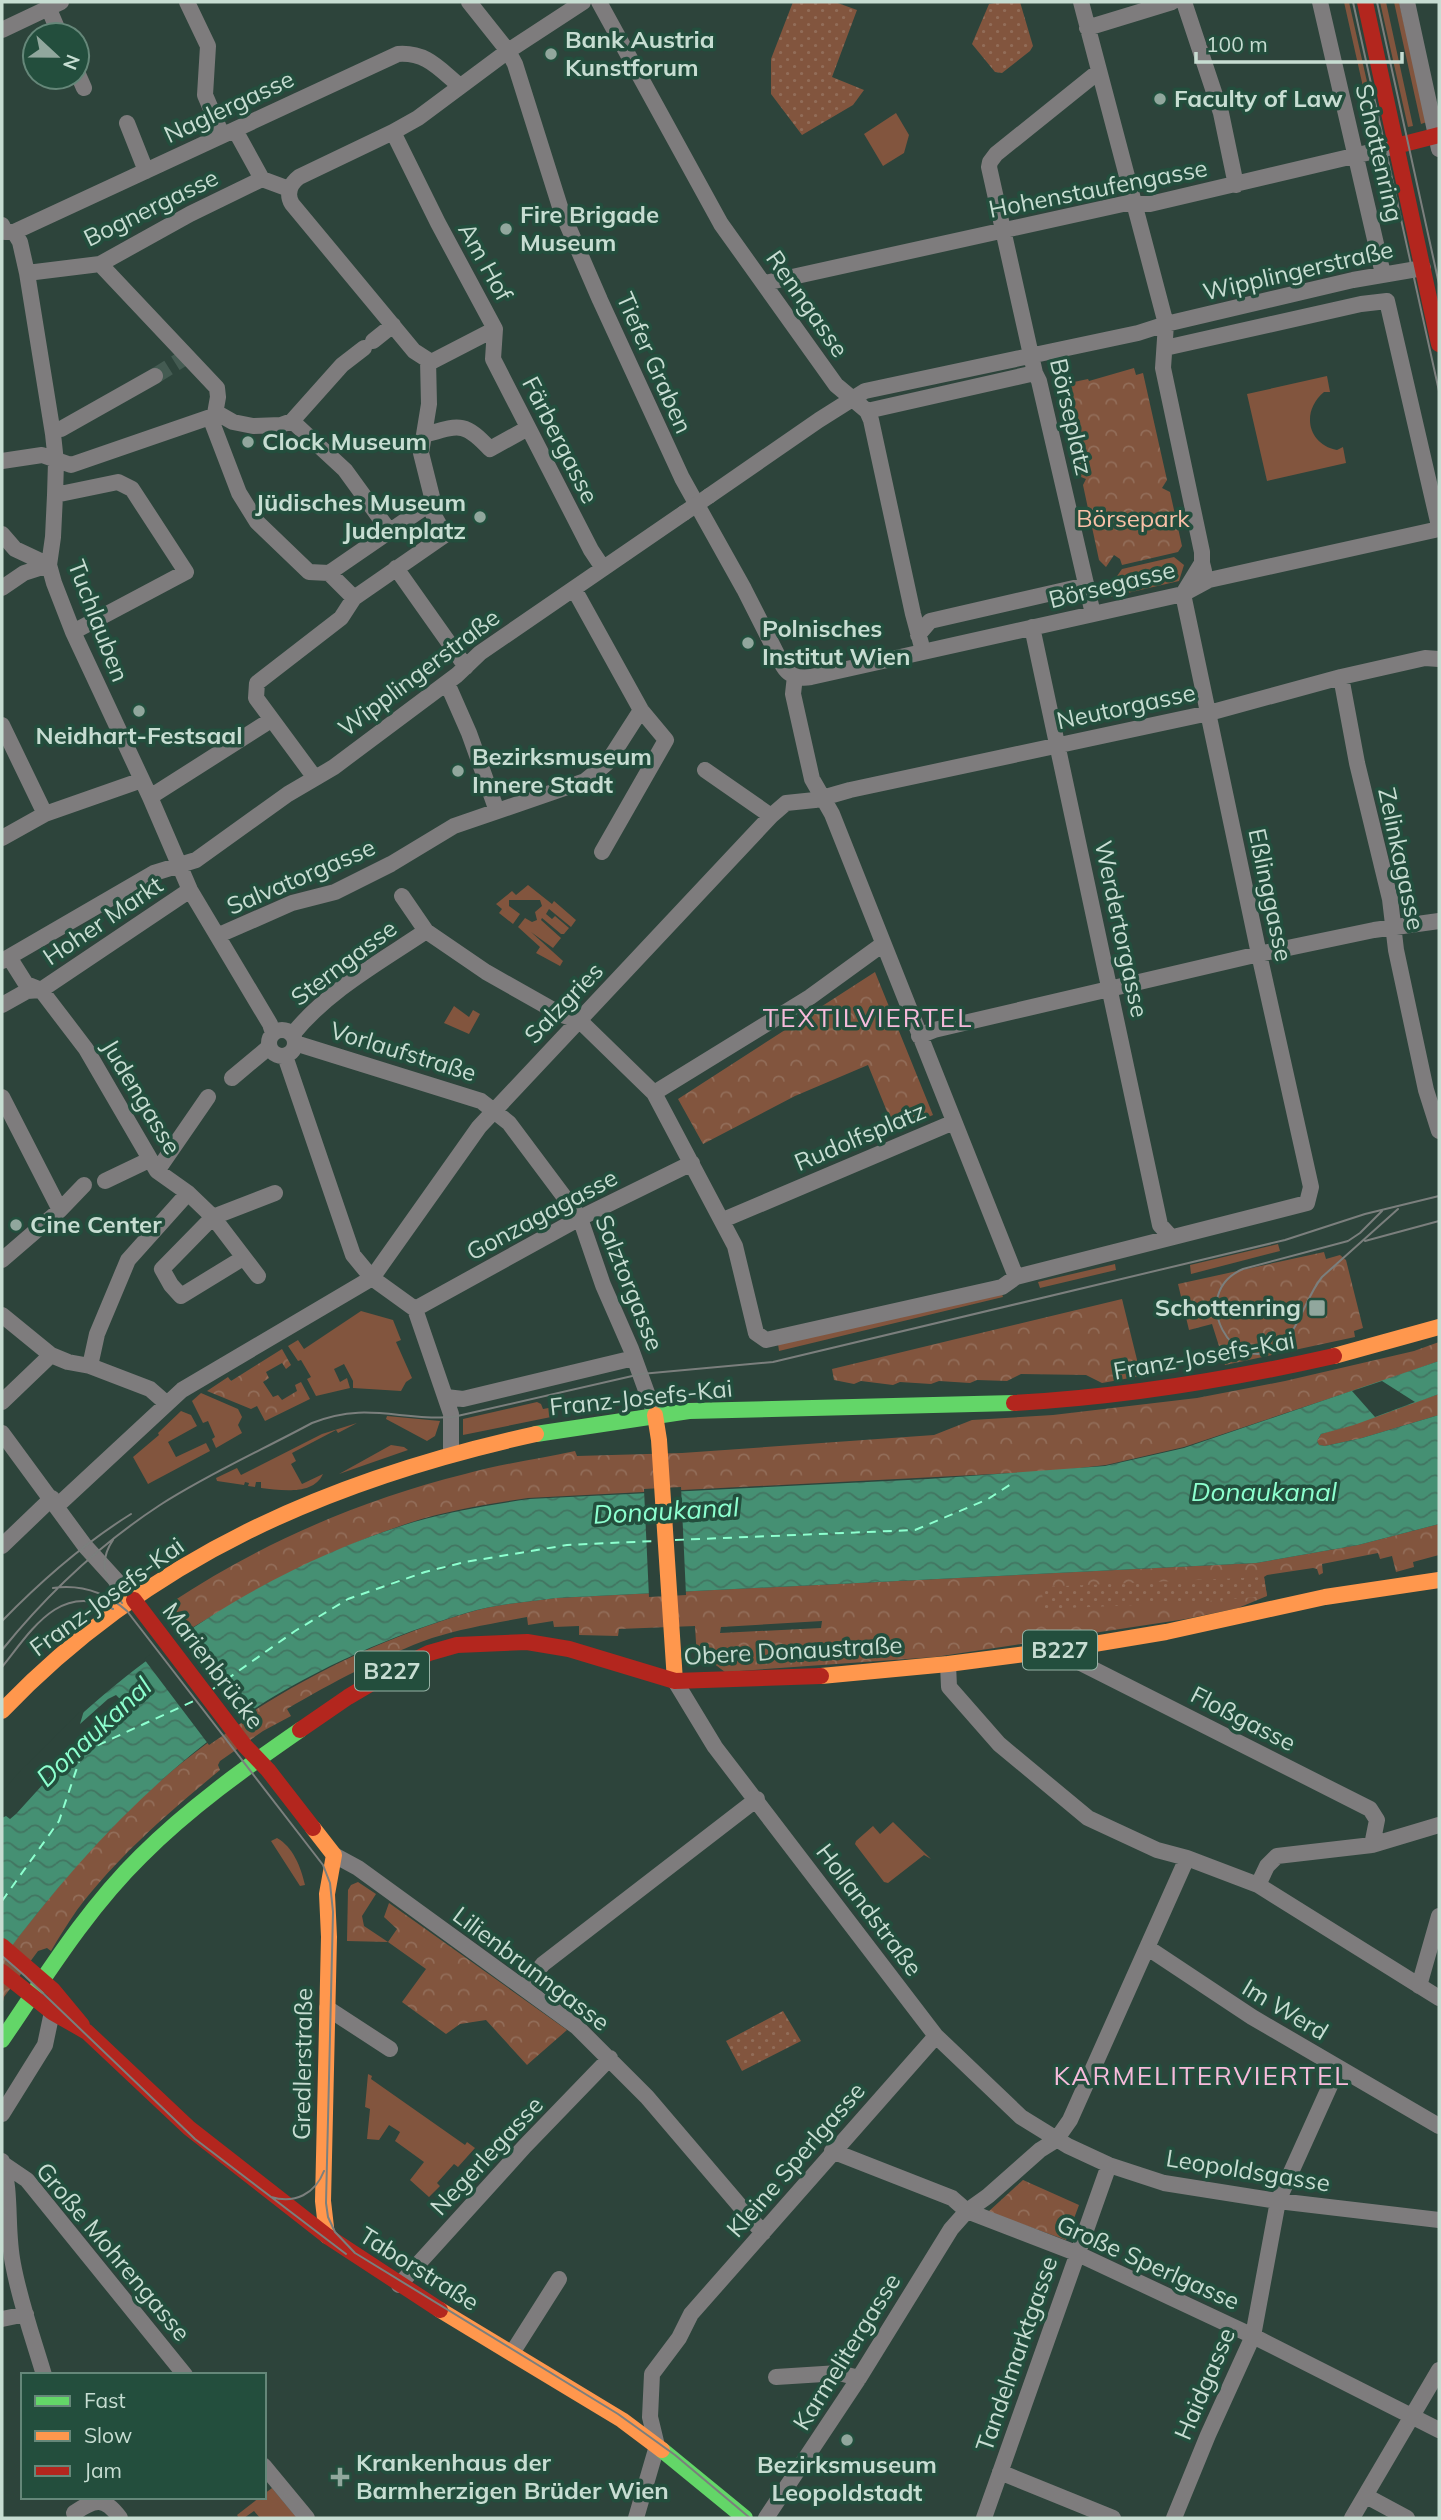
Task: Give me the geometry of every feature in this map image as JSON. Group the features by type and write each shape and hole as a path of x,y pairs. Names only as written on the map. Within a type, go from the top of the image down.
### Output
{"main road":[{"name":"Schottenring","path":"1365,2 1396,146 1431,267 1439,344"},
{"name":"Hohenstaufengasse","path":"1396,146 1438,140"},
{"name":"Franz-Josefs-Kai","path":"2,1711 57,1658 189,1562 259,1525 327,1494 451,1453 535,1433 655,1415 731,1409 1018,1403 1125,1394 1262,1371 1360,1349 1439,1327"},
{"path":"655,1415 660,1451 675,1681"},
{"name":"Obere Donaustraße","path":"31,1996 36,1975 140,1857 201,1803 257,1760 348,1698 392,1671 429,1653 457,1645 489,1642 549,1644 675,1681 794,1678 948,1664 1064,1649 1166,1632 1325,1597 1439,1580"},
{"name":"Marienbrücke","path":"134,1600 257,1760"},
{"name":"Lilienbrunngasse","path":"257,1760 268,1770 334,1855"},
{"name":"Gredlerstraße","path":"327,2236 323,2201 327,1894 334,1855"},
{"name":"Taborstraße","path":"2,1946 78,2017 87,2032"},
{"name":"Taborstraße","path":"2,1972 52,2012 87,2032 189,2128 327,2236 399,2285 622,2420 745,2518"},
{"name":"B227","path":"2,2040 31,1996"}],"street":[{"path":"187,2 208,46 205,95 262,179 289,190"},
{"name":"Tiefer Graben","path":"469,2 508,51 515,64 561,210 682,478 783,666 794,676"},
{"path":"100,264 217,388 213,425 239,493 257,522 309,572 329,573 428,505 432,497 421,453 429,404 428,360 414,351 292,204 289,197 291,184 299,177 418,118 508,51 583,2"},
{"name":"Renngasse","path":"599,2 721,224 836,385 867,411"},
{"path":"1081,2 1166,324 1163,368 1202,552 1202,563 1209,579"},
{"path":"1087,28 1172,2"},
{"path":"1184,2 1221,113 1236,186"},
{"name":"Schottenring","path":"1320,2 1383,274"},
{"path":"1407,2 1438,140"},
{"path":"2,30 55,4"},
{"name":"Naglergasse","path":"8,229 146,171 398,54 411,53 426,58 460,86"},
{"path":"853,398 865,391 1031,355 989,173 989,162 1098,72"},
{"path":"127,123 146,171"},
{"name":"Am Hof","path":"393,132 495,328 438,359 428,360"},
{"name":"Hohenstaufengasse","path":"765,283 1123,204 1150,204 1236,186 1396,146"},
{"name":"Bognergasse","path":"27,273 100,264 190,214 262,179"},
{"name":"Tuchlauben","path":"8,229 20,242 27,273 56,461 53,537 49,565 73,632 190,890 270,1024 271,1040"},
{"name":"Wipplingerstraße","path":"1166,324 1383,274 1431,267"},
{"name":"Wipplingerstraße","path":"1165,348 1383,300 1389,304 1439,528"},
{"name":"Börseplatz","path":"1093,614 1031,355 1138,333 1166,324"},
{"path":"2,461 42,455 71,465 219,414 233,422 253,426 281,425 292,421 342,365 393,325"},
{"name":"Färbergasse","path":"495,328 493,359 591,550 603,568"},
{"path":"920,643 867,411 1035,373"},
{"path":"61,429 155,376"},
{"name":"Wipplingerstraße","path":"179,864 196,860 288,793 334,767 447,683 490,646 853,398"},
{"path":"292,421 345,470 390,532"},
{"path":"424,435 457,426 475,434 490,449 528,428"},
{"path":"55,495 118,482 132,489 187,572 73,632"},
{"path":"315,778 256,698 257,683 341,618 354,598 445,535 428,505"},
{"name":"Börsegasse","path":"794,676 811,677 920,643 1032,627 1183,594 1209,579 1439,528"},
{"path":"2,534 15,549 49,565"},
{"path":"1183,594 1202,563"},
{"path":"2,588 24,573 49,565"},
{"path":"396,568 466,667"},
{"path":"329,573 354,598"},
{"name":"Börsegasse","path":"920,643 930,621 1087,585"},
{"path":"574,589 641,710 666,740 602,852"},
{"name":"Eßlinggasse","path":"1171,1237 1307,1203 1311,1187 1183,594"},
{"name":"Werdertorgasse","path":"1032,627 1160,1225 1171,1237"},
{"name":"Neutorgasse","path":"821,798 1209,713 1341,677 1425,658 1439,659"},
{"name":"Rudolfsplatz","path":"723,1220 954,1122 832,814 812,779 795,704 794,676"},
{"name":"Zelinkagasse","path":"1341,677 1357,763 1390,899 1392,928 1426,1090 1439,1131"},
{"path":"447,683 469,733 497,811"},
{"name":"Salvatorgasse","path":"219,935 292,903 335,892 391,864 454,826 592,777 607,763 641,710"},
{"path":"150,797 271,720"},
{"path":"2,726 45,814"},
{"path":"705,770 771,816"},
{"path":"2,838 45,814 142,780"},
{"name":"Salzgries","path":"372,1278 479,1127 494,1110 771,816 786,803 821,798"},
{"name":"Hoher Markt","path":"41,990 26,984 5,959 154,873 179,864"},
{"name":"Hoher Markt","path":"2,1005 27,991 41,990 190,890"},
{"path":"402,896 426,931 486,972 562,1015 580,1021 654,1093 735,1246 756,1333 766,1340 1002,1287 1016,1277 1154,1244 1171,1237"},
{"path":"919,1036 934,1030 1259,954 1374,930 1439,921"},
{"name":"Sterngasse","path":"291,1044 307,1016 355,978 426,931"},
{"path":"654,1093 810,997 883,944"},
{"name":"Judengasse","path":"41,990 86,1049 153,1165 214,1217 258,1276"},
{"path":"232,1078 284,1030 291,1044 353,1255 372,1278 415,1309 446,1397 452,1425 451,1453"},
{"path":"271,1040 275,1054 291,1044"},
{"name":"Vorlaufstraße","path":"291,1044 481,1101 494,1110"},
{"path":"2,1097 60,1210"},
{"path":"105,1181 153,1165 208,1097"},
{"name":"Salztorgasse","path":"494,1110 509,1123 580,1218 603,1285 655,1415"},
{"path":"954,1122 1016,1277"},
{"name":"Gonzagagasse","path":"415,1309 580,1218 691,1163"},
{"path":"2,1260 60,1210 84,1185"},
{"path":"90,1366 97,1334 128,1260 188,1193"},
{"path":"243,1258 181,1296 162,1269 214,1217 275,1193"},
{"path":"2,1546 182,1390 372,1278"},
{"path":"2,1315 51,1355 68,1362 90,1366 150,1389 166,1403"},
{"path":"2,1402 51,1355"},
{"name":"Franz-Josefs-Kai","path":"446,1397 464,1399 634,1358"},
{"path":"4,1440 55,1502 85,1546 134,1600"},
{"name":"Floßgasse","path":"1064,1649 1075,1660 1370,1810 1377,1820 1372,1845"},
{"path":"948,1664 949,1687 999,1744 1088,1818 1157,1850 1187,1858 1258,1885 1439,1998"},
{"name":"Hollandstraße","path":"675,1681 715,1747 936,2036 1021,2117 1056,2140"},
{"path":"524,1987 543,1964 757,1800"},
{"path":"1258,1885 1267,1866 1277,1856 1372,1845 1439,1825"},
{"name":"Lilienbrunngasse","path":"334,1855 358,1868 577,2027 648,2097 763,2233"},
{"path":"1056,2140 1070,2120 1187,1858"},
{"path":"327,1894 338,1880 358,1868"},
{"path":"1419,1986 1439,1916"},
{"name":"Im Werd","path":"1148,1948 1239,2009 1439,2126"},
{"path":"327,2008 390,2049"},
{"path":"2,2114 45,2045 52,2012"},
{"name":"Kleine Sperlgasse","path":"657,2446 649,2417 652,2374 691,2321 763,2233 832,2151 936,2036"},
{"name":"Negerlegasse","path":"399,2285 525,2146 610,2058"},
{"name":"Haidgasse","path":"1174,2518 1253,2336 1278,2201 1338,2068"},
{"name":"Leopoldsgasse","path":"1056,2140 1109,2165 1164,2183 1278,2201 1439,2220"},
{"name":"Karmelitergasse","path":"766,2518 859,2378 951,2229 967,2211 1040,2150 1056,2140"},
{"name":"Große Sperlgasse","path":"832,2151 952,2198 967,2211 1076,2253 1253,2336 1439,2430"},
{"path":"2,2162 7,2183 7,2223 13,2264 43,2373"},
{"name":"Große Mohrengasse","path":"2,2162 27,2180 184,2373"},
{"name":"Tandelmarktgasse","path":"984,2518 1109,2165"},
{"path":"512,2353 559,2279"},
{"path":"2,2319 26,2314"},
{"path":"1352,2518 1439,2370"},
{"path":"776,2377 839,2373 859,2378"},
{"path":"636,2518 657,2446"},
{"path":"266,2468 307,2518"},
{"path":"1000,2472 1112,2518"},
{"path":"1366,2496 1407,2518"},
{"path":"73,2509 98,2501 107,2504 120,2518"}],"green space":[{"path":"793,2 835,2 857,10 832,77 864,90 853,105 802,135 771,94 771,59"},
{"path":"1020,2 1033,46 1002,73 995,72 972,44 989,4"},
{"path":"1344,2 1349,2 1379,135 1374,136"},
{"path":"1380,2 1386,2 1413,126 1408,127"},
{"path":"1394,2 1399,2 1427,122 1421,124"},
{"path":"896,113 909,135 904,153 883,166 864,134"},
{"name":"Börsepark","path":"1134,368 1136,375 1143,373 1167,480 1162,488 1170,492 1182,546 1178,552 1122,565 1120,559 1114,555 1106,567 1099,560 1083,485 1086,479 1081,477 1063,392 1069,383 1089,381"},
{"path":"1327,376 1330,392 1324,392 1312,408 1311,426 1319,441 1327,447 1337,450 1343,447 1346,463 1267,481 1247,394"},
{"path":"1174,557 1184,565 1179,581 1103,597 1103,588 1110,586 1122,569"},
{"path":"528,885 552,904 554,901 576,920 571,927 549,909 546,914 552,919 555,916 569,928 561,934 542,918 541,920 561,938 553,948 531,932 563,961 560,966 536,953 540,947 518,927 525,918 532,922 537,920 535,912 542,906 540,900 509,900 509,906 520,914 513,924 499,913 502,909 496,904 512,891 516,895"},
{"path":"875,972 933,1115 895,1131 868,1065 795,1096 703,1144 678,1099"},
{"path":"454,1006 469,1017 473,1010 480,1014 469,1034 444,1023"},
{"path":"1278,1244 1280,1251 1191,1274 1190,1265"},
{"path":"1324,1252 1326,1259 1340,1255 1346,1260 1363,1328 1354,1331 1355,1337 1225,1365 1212,1324 1189,1330 1178,1284"},
{"path":"1115,1264 1116,1270 1040,1288 1038,1282"},
{"path":"1001,1291 1003,1297 779,1351 778,1344"},
{"path":"1122,1299 1141,1376 1102,1383 1086,1375 1021,1374 1007,1381 977,1380 970,1383 900,1382 893,1385 861,1381 854,1384 834,1380 832,1369"},
{"path":"361,1311 393,1320 401,1340 396,1342 412,1378 401,1391 353,1388 353,1381 344,1364 334,1369 340,1382 347,1378 350,1388 316,1396 307,1379 311,1377 288,1346 298,1340 304,1349"},
{"path":"1439,1342 1439,1361 1383,1381 1415,1402 1439,1394 1439,1415 1325,1446 1319,1445 1317,1441 1321,1434 1374,1417 1352,1391 1184,1447 1106,1465 1053,1471 528,1498 484,1505 426,1518 353,1544 268,1585 185,1632 169,1609 172,1602 276,1542 350,1510 492,1467 575,1451 577,1456 682,1453 934,1435 972,1420 1053,1415 1197,1398 1285,1381 1414,1351"},
{"path":"282,1349 291,1365 286,1369 282,1363 266,1372 269,1378 263,1382 273,1397 278,1395 282,1400 297,1391 295,1385 301,1382 310,1399 265,1421 257,1406 251,1409 207,1391 228,1377 231,1381"},
{"path":"201,1393 238,1409 242,1417 238,1425 242,1433 216,1448 212,1439 215,1437 208,1421 203,1423 192,1401"},
{"path":"537,1402 543,1409 554,1407 556,1416 463,1435 463,1419"},
{"path":"181,1411 191,1415 197,1426 168,1442 176,1457 206,1443 210,1451 148,1484 133,1457 159,1435"},
{"path":"387,1416 440,1421 435,1436 427,1441 386,1419"},
{"path":"357,1423 338,1433 336,1430 292,1453 296,1461 291,1464 302,1484 323,1474 312,1486 286,1490 261,1488 261,1482 256,1482 255,1487 248,1486 249,1483 245,1482 244,1485 217,1481 216,1478 237,1468 241,1475 322,1434"},
{"path":"391,1445 408,1450 339,1474"},
{"path":"1439,1524 1439,1555 1413,1562 1414,1567 1396,1572 1392,1556 1380,1559 1378,1553 1322,1564 1323,1573 1319,1575 1317,1569 1313,1568 1267,1575 1264,1577 1267,1596 1238,1608 1186,1619 935,1657 725,1672 713,1663 701,1663 697,1659 695,1626 619,1629 618,1636 579,1635 579,1626 554,1627 553,1621 528,1625 527,1617 432,1638 377,1661 304,1699 287,1709 291,1716 263,1731 220,1761 220,1770 163,1819 109,1871 77,1910 51,1951 47,1948 38,1951 4,1997 2,2006 1,1968 4,1954 65,1879 106,1833 150,1790 197,1751 298,1684 409,1633 478,1610 556,1598 1256,1563 1358,1545","holes":["822,1621 821,1628 720,1633 721,1627"]},
{"path":"1264,1577 1267,1596 1185,1603 1043,1609 1042,1587"},
{"path":"893,1822 931,1859 924,1855 888,1883 884,1882 855,1844 873,1826 880,1834"},
{"path":"277,1838 288,1847 295,1858 305,1885 300,1886 271,1841"},
{"path":"358,1882 376,1894 362,1916 364,1926 388,1942 347,1941 348,1890"},
{"path":"389,1903 567,2030 527,2065 486,2020 460,2024 446,2034 402,2002 426,1969 388,1942 397,1929 384,1917"},
{"path":"783,2011 801,2041 742,2071 726,2041"},
{"path":"368,2074 372,2076 371,2079 465,2145 467,2142 475,2148 458,2167 454,2164 437,2183 440,2186 429,2197 410,2180 424,2162 395,2141 400,2132 389,2125 379,2140 367,2139 370,2109 365,2107"},
{"path":"1023,2180 1079,2205 1066,2240 988,2212"},
{"path":"272,2488 297,2518 260,2518 254,2511 244,2518 239,2518 237,2515 257,2499 266,2499 266,2492"}],"water":[{"name":"Donaukanal","path":"1439,1361 1439,1394 1321,1434 1317,1441 1319,1445 1325,1446 1439,1415 1439,1524 1358,1545 1256,1563 556,1598 500,1605 466,1613 396,1637 328,1667 263,1703 202,1746 146,1794 95,1846 70,1873 2,1959 2,1797 72,1723 148,1659 232,1603 321,1557 414,1522 457,1511 529,1499 928,1479 1105,1466 1184,1448"}],"pier":[{"path":"1382,1381 1415,1402 1375,1417 1352,1391"},
{"path":"681,1487 686,1595 649,1597 644,1489"},
{"path":"183,1630 212,1668 217,1670 219,1677 250,1717 209,1745 144,1659"},
{"path":"116,1695 125,1704 120,1711 77,1750 73,1746 52,1767 56,1770 16,1814 10,1819 6,1816 2,1818 2,1792 21,1770 85,1707 80,1724"}],"ferry route":[{"path":"675,1540 915,1530 988,1499 1014,1482"},
{"path":"213,1689 295,1631 348,1599 425,1572 465,1562 567,1545 655,1541"},
{"path":"83,1752 196,1700"},
{"path":"87,1749 105,1737"},
{"path":"2,1901 59,1821 82,1753"}],"tunnel":[{"path":"155,376 187,356"}],"tram line":[{"path":"1353,2 1439,391"},
{"path":"1377,2 1439,284"},
{"path":"2,1650 75,1571 138,1520 178,1494 312,1423 350,1413 367,1412 434,1418 453,1417 641,1374 773,1362 1285,1240 1365,1214 1439,1196"},
{"path":"1382,1211 1348,1241 1243,1269 1226,1281 1218,1296 1217,1313 1222,1330 1233,1343 1246,1352 1262,1353 1279,1346 1292,1331 1322,1277 1398,1209"},
{"path":"1365,1241 1439,1221"},
{"path":"2,1621 63,1564 131,1514"},
{"path":"113,1540 105,1557 106,1573 122,1603"},
{"path":"53,1588 73,1587 92,1591 127,1611 323,1865 330,1883 333,1912 326,2203 328,2217 335,2232 355,2253 618,2414 675,2455 750,2518"},
{"path":"2,1667 36,1625 62,1606 77,1601 94,1602 113,1609"},
{"path":"2,1956 195,2139 346,2254"},
{"path":"271,2197 288,2199 303,2195 315,2186 324,2171"}],"traffic: fast":[{"path":"536,1434 689,1411 1014,1403"},
{"path":"2,2040 84,1921 141,1856 198,1805 300,1730"},
{"path":"662,2450 745,2518"}],"traffic: slow":[{"path":"1334,1356 1439,1327"},
{"path":"655,1415 659,1440 675,1681"},
{"path":"2,1711 59,1657 119,1609 182,1568 247,1532 316,1501 387,1475 536,1434"},
{"path":"821,1676 1064,1649 1166,1632 1325,1597 1439,1580"},
{"path":"313,1828 334,1855 327,1894 329,1937 323,2201 327,2236"},
{"path":"440,2310 622,2420 662,2450"}],"traffic: jam":[{"path":"1365,2 1439,344"},
{"path":"1396,146 1439,135"},
{"path":"1014,1403 1175,1386 1334,1356"},
{"path":"134,1600 245,1746 268,1770 313,1828"},
{"path":"300,1730 392,1671 429,1653 457,1645 527,1642 569,1649 675,1681 821,1676"},
{"path":"2,1946 53,1990 82,2025"},
{"path":"2,1972 52,2012 87,2032 189,2128 327,2236 440,2310"}],"place":[{"name":"Bank Austria Kunstforum","path":"551,54"},
{"name":"Faculty of Law","path":"1160,99"},
{"name":"Fire Brigade Museum","path":"506,229"},
{"name":"Clock Museum","path":"248,442"},
{"name":"Jüdisches Museum Judenplatz","path":"480,517"},
{"name":"Polnisches Institut Wien","path":"748,643"},
{"name":"Neidhart-Festsaal","path":"139,711"},
{"name":"Bezirksmuseum Innere Stadt","path":"458,771"},
{"name":"Cine Center","path":"16,1225"},
{"name":"Schottenring","path":"1317,1308"},
{"name":"Bezirksmuseum Leopoldstadt","path":"847,2440"},
{"name":"Krankenhaus der Barmherzigen Brüder Wien","path":"340,2477"}],"district":[{"name":"TEXTILVIERTEL","path":"868,1018"},
{"name":"KARMELITERVIERTEL","path":"1202,2076"}]}
